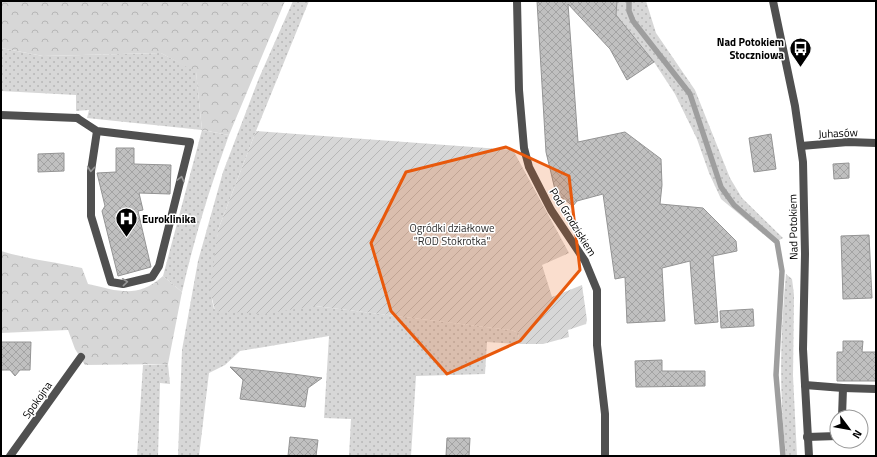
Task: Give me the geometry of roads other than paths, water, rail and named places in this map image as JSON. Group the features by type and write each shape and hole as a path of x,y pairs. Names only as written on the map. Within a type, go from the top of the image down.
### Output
{"street":[{"name":"Pod Grodziskiem","path":"517,1 519,90 524,148 529,167 551,210 585,261 597,290 597,345 605,414 605,456"},
{"name":"Nad Potokiem","path":"773,1 795,106 801,146 803,179 805,385 809,456"},
{"path":"1,115 77,118 97,131 190,142 159,266 152,277 123,284 111,282 91,216 91,171 97,131"},
{"name":"Juhasów","path":"801,146 848,142 876,143"},
{"name":"Spokojna","path":"10,456 81,357"},
{"path":"805,385 876,389"},
{"path":"842,409 843,388"},
{"path":"807,437 829,436"}],"waterway":[{"path":"629,1 629,11 633,21 690,94 721,187 734,205 777,242 782,271 776,375 783,456"}],"place":[{"name":"Nad Potokiem Stoczniowa","path":"800,68"},
{"name":"Euroklinika","path":"127,238"}],"park label":[{"name":"Ogródki działkowe \"ROD Stokrotka\"","path":"452,234"}]}
